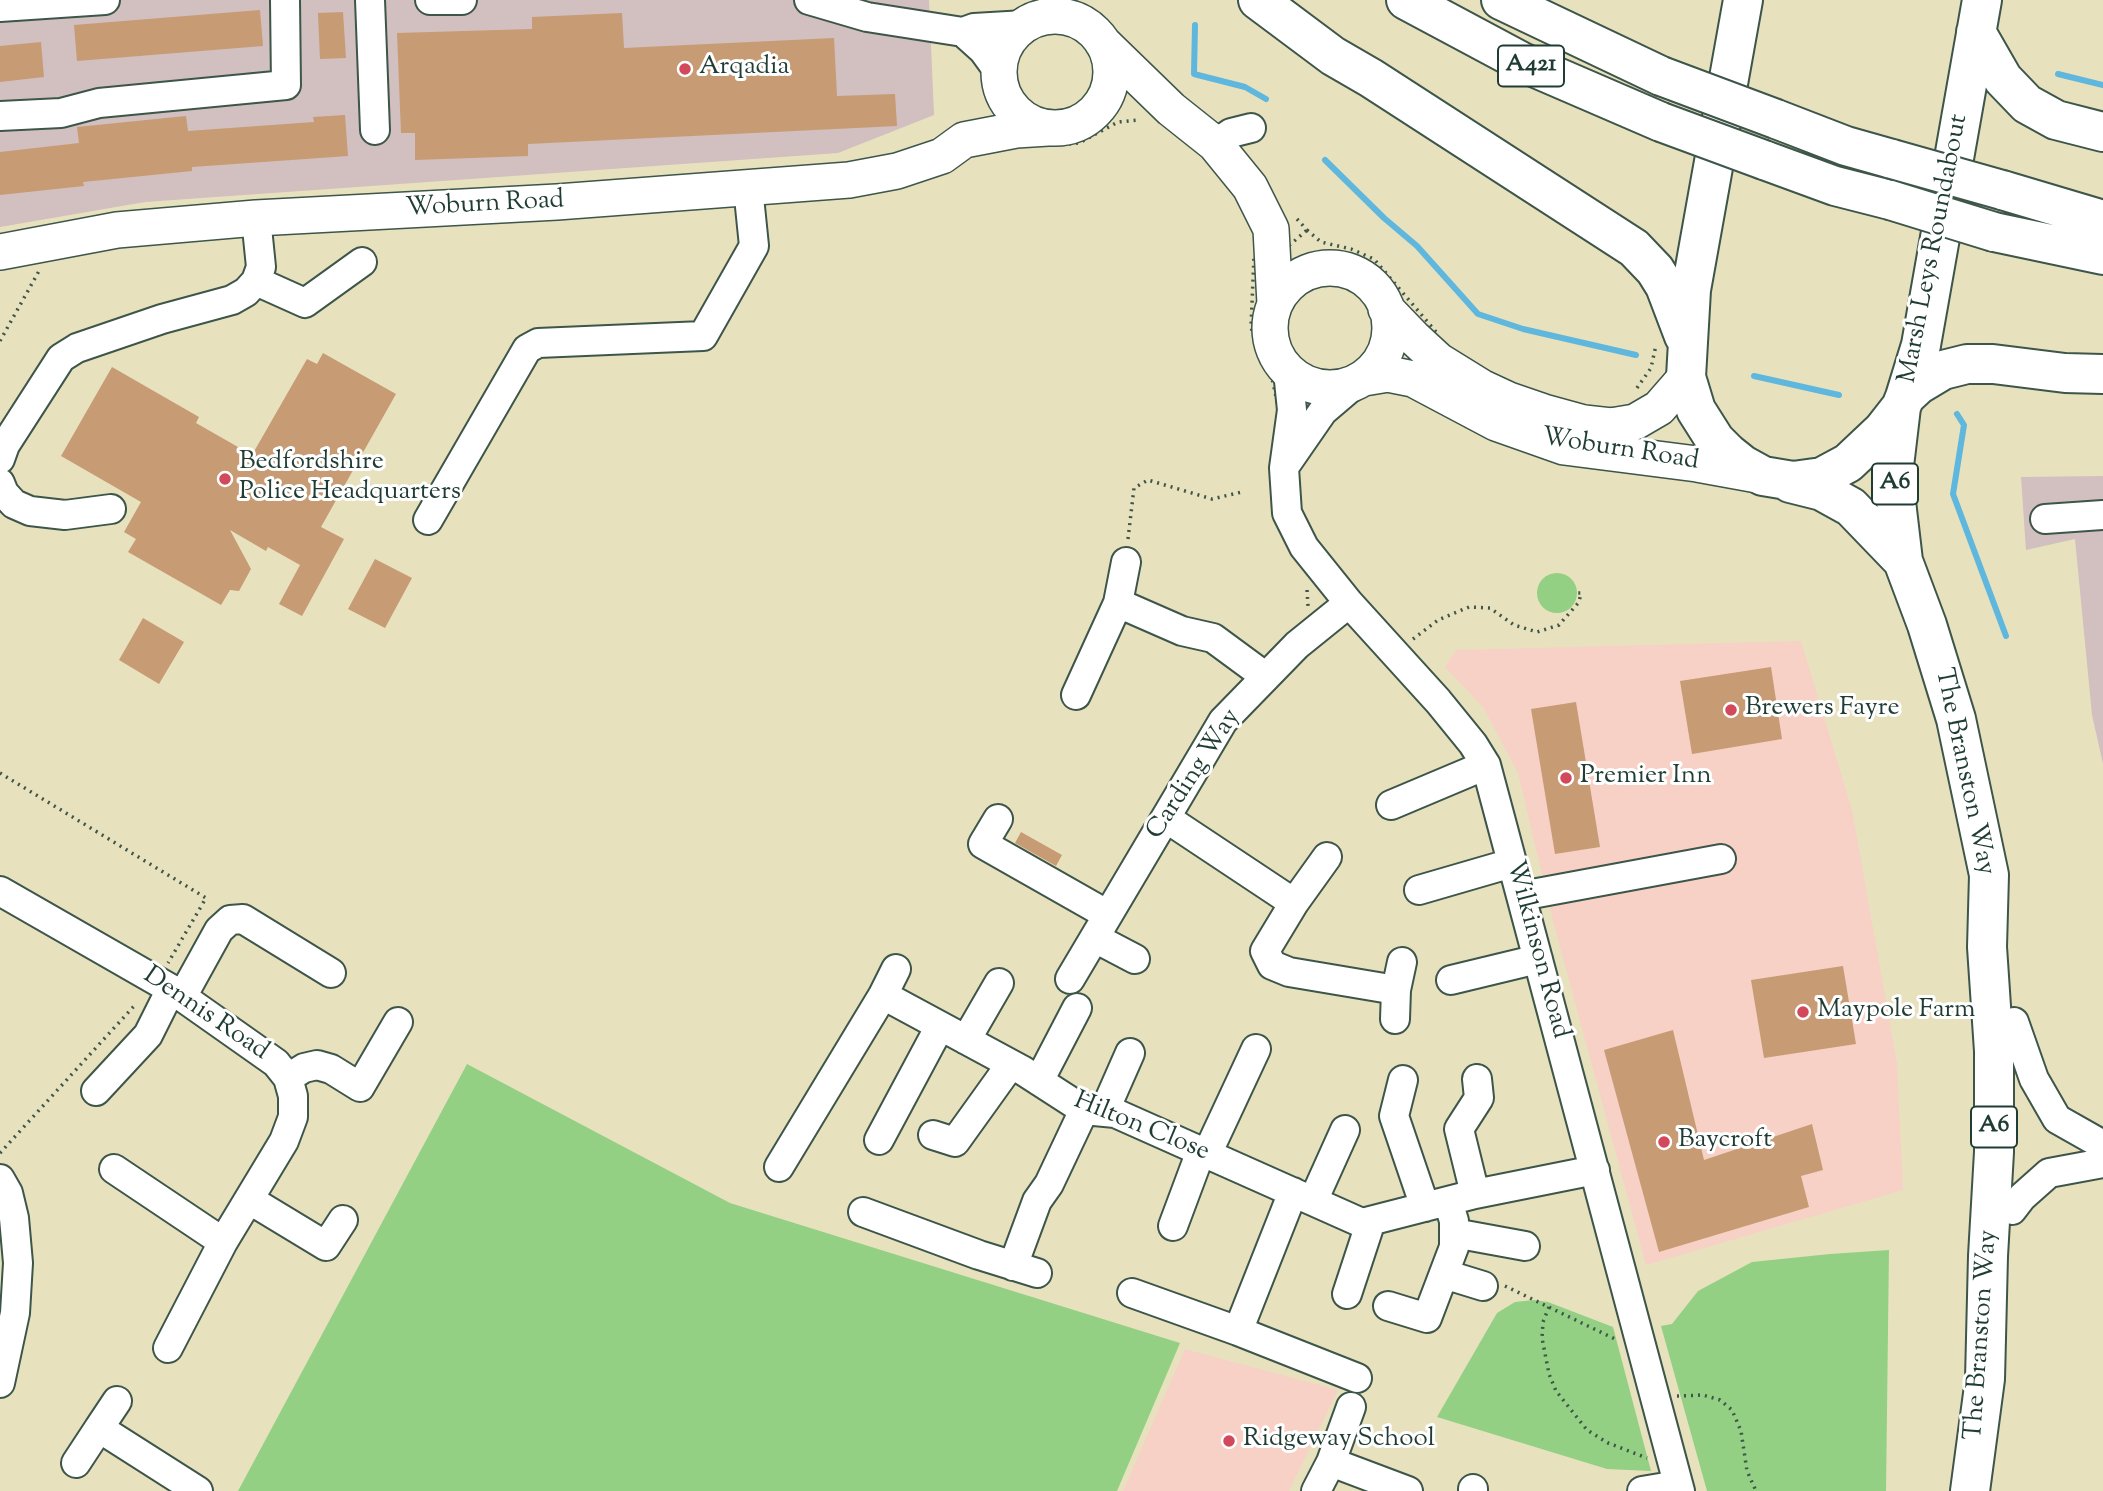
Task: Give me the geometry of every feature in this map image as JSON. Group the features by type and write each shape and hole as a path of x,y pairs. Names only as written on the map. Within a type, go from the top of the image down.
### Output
{"highway":[{"path":"1258,0 1333,56 1634,248 1655,270 1665,286 1687,361 1696,410 1715,440 1743,465 1771,478"},
{"name":"A421","path":"1406,0 1522,62 1661,122 1763,160 1835,186 1994,232 2103,256"},
{"name":"A421","path":"1501,0 1661,76 1846,146 2103,220"},
{"path":"1687,361 1691,290 1743,0"},
{"path":"1981,8 2003,79 2027,104 2056,120 2103,132"},
{"name":"Marsh Leys Roundabout","path":"1771,478 1805,480 1835,471 1863,450 1903,402 1921,345 1981,8"},
{"path":"1903,402 1919,385 1943,370 1968,364 2103,374"},
{"name":"The Branston Way","path":"1903,402 1894,467 1903,561 1927,625 1956,719 1989,874 1987,947 1994,1051 1994,1152 1988,1256 1986,1379 1970,1491"},
{"name":"The Branston Way","path":"1771,478 1822,491 1851,507 1903,561"},
{"path":"1986,1379 2009,1270 2016,1142 2013,950 1989,874"}],"main road":[{"path":"1171,109 1125,107 1063,128 1048,128 1030,123 1015,112 1004,97 999,75 1000,58 1006,45 1025,25 1041,18 1058,16 1075,20 1090,29 1171,109 1215,144 1250,187 1278,242 1275,304 1270,322 1271,340 1290,387 1303,382 1321,388 1340,387 1360,380 1378,364 1387,347 1390,328 1386,309 1377,291 1362,278 1344,270 1324,268 1308,272 1294,279 1283,290 1275,304"},
{"path":"1089,117 1101,105 1111,74 1102,42"},
{"name":"Woburn Road","path":"964,140 997,90 999,75"},
{"name":"Woburn Road","path":"0,252 117,230 256,218 557,202 849,180 897,171 942,156 964,140 1016,130 1048,128"},
{"path":"1278,242 1324,268"},
{"name":"Woburn Road","path":"1386,309 1431,350 1496,423 1564,447 1697,464 1771,478"},
{"name":"Woburn Road","path":"1431,350 1439,361 1481,387 1509,400 1584,423 1611,426 1635,422 1646,400 1671,397 1687,361"},
{"name":"Woburn Road","path":"1360,380 1399,374 1431,350"}],"street":[{"path":"0,7 105,0"},
{"path":"0,116 61,113 99,103 286,85 285,0"},
{"path":"370,0 374,130"},
{"path":"430,0 462,0"},
{"path":"809,0 867,17 963,32 974,28 1025,25"},
{"path":"963,32 983,50 999,75"},
{"path":"1215,144 1231,133 1251,128"},
{"path":"428,520 527,349 538,343 703,336 754,246 748,187"},
{"path":"0,459 5,445 61,358 77,348 162,319 232,300 246,292 256,281 261,267 256,218"},
{"path":"256,281 305,303 362,261"},
{"path":"1284,468 1320,415 1338,396 1360,380"},
{"name":"Wilkinson Road","path":"1290,387 1284,468 1287,513 1304,547 1349,603 1438,701 1473,744 1486,765 1677,1480"},
{"path":"0,483 4,493 14,504 30,511 65,515 111,509"},
{"path":"2045,519 2103,514"},
{"path":"1076,695 1118,603 1126,562"},
{"path":"1118,603 1170,626 1213,638 1266,677"},
{"name":"Carding Way","path":"1070,979 1223,721 1297,645 1349,603"},
{"path":"1391,805 1486,765"},
{"path":"1166,818 1294,903"},
{"path":"998,819 983,844 1101,926 1135,959"},
{"path":"1327,857 1294,903 1265,951 1272,965 1289,972 1396,990"},
{"path":"1521,896 1721,859"},
{"path":"1419,890 1512,863"},
{"name":"Dennis Road","path":"0,891 170,989 276,1063 288,1078 293,1096 293,1117 284,1141 223,1242 169,1348"},
{"path":"96,1091 148,1035 170,989 230,919 243,919 331,973"},
{"path":"1451,980 1538,959"},
{"path":"1395,1019 1396,990 1402,962"},
{"path":"779,1167 896,969"},
{"path":"966,1040 999,983"},
{"name":"Hilton Close","path":"883,995 1094,1111 1115,1113 1362,1223 1449,1201 1595,1170"},
{"path":"1039,1081 1077,1008"},
{"path":"288,1078 304,1068 317,1065 331,1069 360,1087 398,1022"},
{"path":"2014,1022 2034,1079 2057,1119 2103,1145"},
{"path":"879,1140 940,1026"},
{"path":"1174,1226 1204,1153 1255,1049"},
{"path":"863,1212 1025,1269 1037,1201 1130,1053"},
{"path":"933,1135 955,1142 1011,1064"},
{"path":"1449,1201 1460,1129 1479,1098 1478,1079"},
{"path":"1388,1306 1427,1318 1454,1247 1454,1221 1449,1201 1394,1116 1403,1080"},
{"path":"1238,1331 1303,1197 1345,1130"},
{"path":"2012,1210 2022,1197 2049,1173 2103,1163"},
{"path":"114,1170 223,1242"},
{"path":"0,1179 8,1193 14,1218 18,1263 15,1313 0,1383"},
{"path":"250,1200 326,1246 342,1220"},
{"path":"1348,1294 1371,1221"},
{"path":"1454,1233 1525,1246"},
{"path":"1444,1274 1482,1286"},
{"path":"1132,1293 1357,1378"},
{"path":"76,1462 117,1401"},
{"path":"1316,1491 1331,1462 1351,1407"},
{"path":"99,1428 188,1484"},
{"path":"1331,1462 1408,1491"},
{"path":"1642,1491 1677,1480"}],"path":[{"path":"1307,230 1321,242 1350,248 1374,259 1431,350 1409,390 1391,385 1368,389 1349,399 1329,421 1304,405 1290,387 1277,402 1273,382 1259,354 1251,327 1254,256 1278,242 1307,230"},
{"path":"0,341 55,241"},
{"path":"1126,562 1134,488 1148,480 1212,499 1242,492"},
{"path":"1410,641 1438,620 1469,607 1490,608 1514,625 1537,632 1559,625 1579,601 1581,593 1577,593"},
{"path":"0,773 206,898 170,989 0,1153"},
{"path":"1482,1286 1501,1284 1642,1352"},
{"path":"1549,1307 1543,1322 1544,1356 1556,1391 1567,1407 1587,1430 1677,1480"},
{"path":"1654,1401 1703,1395 1720,1400 1732,1410 1741,1431 1747,1471 1756,1491"}],"shaded area":[{"path":"0,0 929,0 934,115 838,153 145,202 0,227"},
{"path":"2103,476 2103,764 2092,715 2075,539 2026,550 2021,477"},
{"path":"1801,641 1852,810 1897,1063 1903,1190 1646,1265 1553,921 1518,773 1483,707 1445,667 1456,650"},
{"name":"Ridgeway School","path":"1185,1349 1338,1390 1289,1491 1123,1491"}],"green space":[{"path":"1557,573 1571,579 1577,593 1571,607 1557,613 1543,607 1537,593 1543,579"},
{"path":"467,1064 730,1203 1180,1343 1117,1491 238,1491"},
{"path":"1889,1250 1886,1491 1707,1491 1661,1326 1672,1324 1698,1291 1752,1262"},
{"path":"1515,1302 1548,1302 1613,1327 1651,1471 1607,1469 1437,1417 1497,1313"}],"building":[{"path":"260,10 263,46 77,61 74,25"},
{"path":"343,12 346,58 320,59 318,13"},
{"name":"Arqadia","path":"622,13 624,48 834,38 837,96 895,94 897,126 528,144 528,156 415,160 415,133 401,133 397,33 532,29 532,17"},
{"path":"41,42 44,77 0,82 0,46"},
{"path":"345,115 348,156 192,167 192,171 83,182 84,186 0,195 0,152 79,143 77,127 186,116 188,131 314,122 313,117"},
{"name":"Bedfordshire Police Headquarters","path":"323,353 396,394 321,527 344,539 302,616 279,604 300,565 268,547 266,551 230,530 251,569 239,591 230,590 221,605 128,552 136,539 124,532 141,502 61,456 112,367 199,417 196,423 252,455 307,359 317,364"},
{"path":"375,559 412,578 385,628 348,609"},
{"path":"143,618 184,642 159,684 119,660"},
{"name":"Brewers Fayre","path":"1771,667 1782,739 1692,754 1680,681"},
{"name":"Premier Inn","path":"1576,702 1600,847 1555,854 1531,709"},
{"path":"1021,832 1062,855 1056,866 1015,843"},
{"name":"Maypole Farm","path":"1843,966 1856,1044 1764,1058 1751,980"},
{"name":"Baycroft","path":"1673,1030 1704,1160 1812,1124 1823,1170 1801,1176 1809,1207 1659,1252 1604,1050"}],"waterway":[{"path":"1195,25 1194,74 1245,87 1266,99"},
{"path":"2058,74 2103,85"},
{"path":"1325,160 1417,246 1478,314 1523,329 1636,355"},
{"path":"1754,376 1839,395"},
{"path":"1957,414 1964,425 1953,494 2006,636"}],"place":[{"name":"Arqadia","path":"685,69"},
{"name":"Bedfordshire Police Headquarters","path":"225,479"},
{"name":"Brewers Fayre","path":"1731,710"},
{"name":"Premier Inn","path":"1566,778"},
{"name":"Maypole Farm","path":"1803,1012"},
{"name":"Baycroft","path":"1664,1142"},
{"name":"Ridgeway School","path":"1229,1441"}]}
